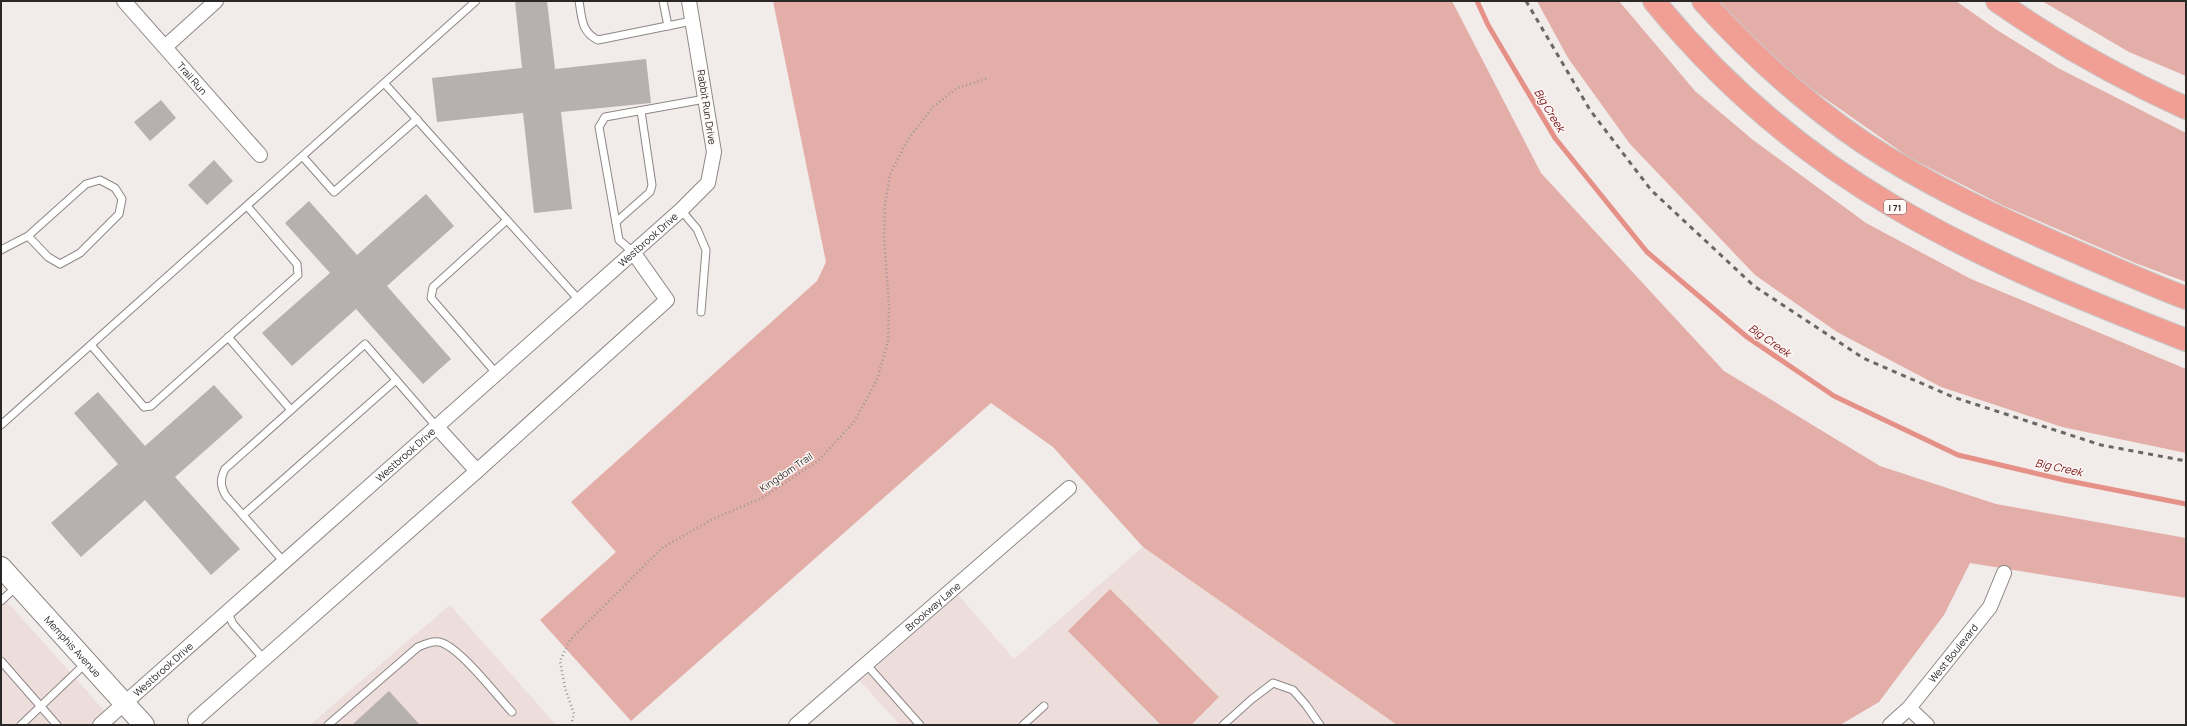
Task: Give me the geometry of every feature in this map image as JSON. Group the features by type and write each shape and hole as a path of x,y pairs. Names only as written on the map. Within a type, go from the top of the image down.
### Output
{"highway":[{"name":"I 71","path":"1654,1 1680,33 1772,121 1818,156 1891,205 1935,229 2019,270 2186,340"},
{"path":"1703,1 1745,46 1790,86 1863,142 1898,164 1979,208 2094,260 2186,298"},
{"path":"1997,1 2032,26 2092,62 2148,91 2186,108"}],"main road":[{"name":"Memphis Avenue","path":"1,567 144,725"}],"street":[{"name":"Trail Run","path":"124,1 260,155"},
{"path":"165,46 216,1"},
{"name":"Rabbit Run Drive","path":"684,208 708,183 714,152 689,1"},
{"name":"Westbrook Drive","path":"100,725 684,208"},
{"path":"195,720 263,658 477,471 667,300 633,252"},
{"path":"436,426 477,471"},
{"name":"Brookway Lane","path":"796,725 1069,488"},
{"name":"West Boulevard","path":"1890,725 1909,708 1990,607 2004,573"},
{"path":"1909,708 1927,725"}],"lane":[{"path":"1,425 385,84 476,1"},
{"path":"579,1 584,26 589,35 598,40 692,21"},
{"path":"664,1 668,26"},
{"path":"385,84 579,300"},
{"path":"633,252 619,240 599,127 605,117 705,100"},
{"path":"616,222 650,192 652,185 641,111"},
{"path":"302,157 334,192 416,119"},
{"path":"1,250 28,236 86,184 100,180 115,188 122,199 119,214 80,253 60,264 48,257 28,236"},
{"path":"91,345 144,407 151,406 298,275 297,264 247,206"},
{"path":"684,208 697,229 706,250 701,312"},
{"path":"496,373 431,298 430,292 433,287 507,220"},
{"path":"228,337 292,410"},
{"path":"284,562 223,491 221,477 225,469 365,344 436,426"},
{"path":"243,515 396,380"},
{"path":"1,601 18,586"},
{"path":"228,613 232,624 263,658"},
{"path":"328,725 418,647 432,642 448,645 461,655 512,712"},
{"path":"1,661 57,725"},
{"path":"21,725 88,662"},
{"path":"866,664 920,725"},
{"path":"1223,725 1252,699 1273,684 1293,690 1320,725"},
{"path":"1023,725 1044,706"}],"path":[{"name":"Kingdom Trail","path":"571,725 574,714 565,688 560,661 570,640 662,548 713,519 762,498 818,461 854,422 877,380 888,341 889,305 884,238 885,205 890,174 908,139 932,107 957,88 989,78"}],"shaded area":[{"path":"773,1 1452,1 1541,173 1724,371 1880,466 1996,504 2186,538 2186,598 1970,563 1944,615 1879,702 1840,725 1397,725 1143,547 1053,447 991,403 631,721 540,620 616,552 571,502 817,281 826,262"},
{"path":"1537,1 1619,1 1695,91 1753,140 1866,223 1971,279 2186,369 2186,453 2062,427 1941,387 1837,332 1755,275 1630,144 1568,58"},
{"path":"1715,1 1956,1 1997,30 2058,68 2186,133 2186,282 2135,263 2002,205 1910,158 1810,88 1760,46"},
{"path":"2042,1 2186,1 2186,76 2129,52"},
{"path":"1143,547 1397,725 900,725 860,681 958,595 1014,659"},
{"path":"1110,589 1219,697 1191,725 1161,725 1068,631"},
{"path":"1,595 117,725 1,725"},
{"path":"450,605 556,725 310,725"}],"building":[{"path":"515,1 547,1 555,69 646,59 651,103 561,112 572,209 534,213 523,113 437,122 432,78 522,68"},
{"path":"161,100 176,118 150,141 134,122"},
{"path":"214,160 233,181 207,205 188,185"},
{"path":"426,194 454,226 387,286 451,359 423,384 356,309 292,366 262,333 330,273 285,223 309,201 357,255"},
{"path":"214,385 243,417 175,477 240,549 211,575 145,500 81,557 51,523 118,464 74,413 98,392 145,446"},
{"path":"389,691 420,725 352,725"}],"waterway":[{"name":"Big Creek","path":"1477,1 1488,25 1555,138 1647,252 1747,337 1834,396 1958,455 2064,480 2186,504"}],"railway":[{"path":"1526,1 1590,110 1651,190 1754,286 1863,358 1953,397 2101,445 2186,461"}]}
